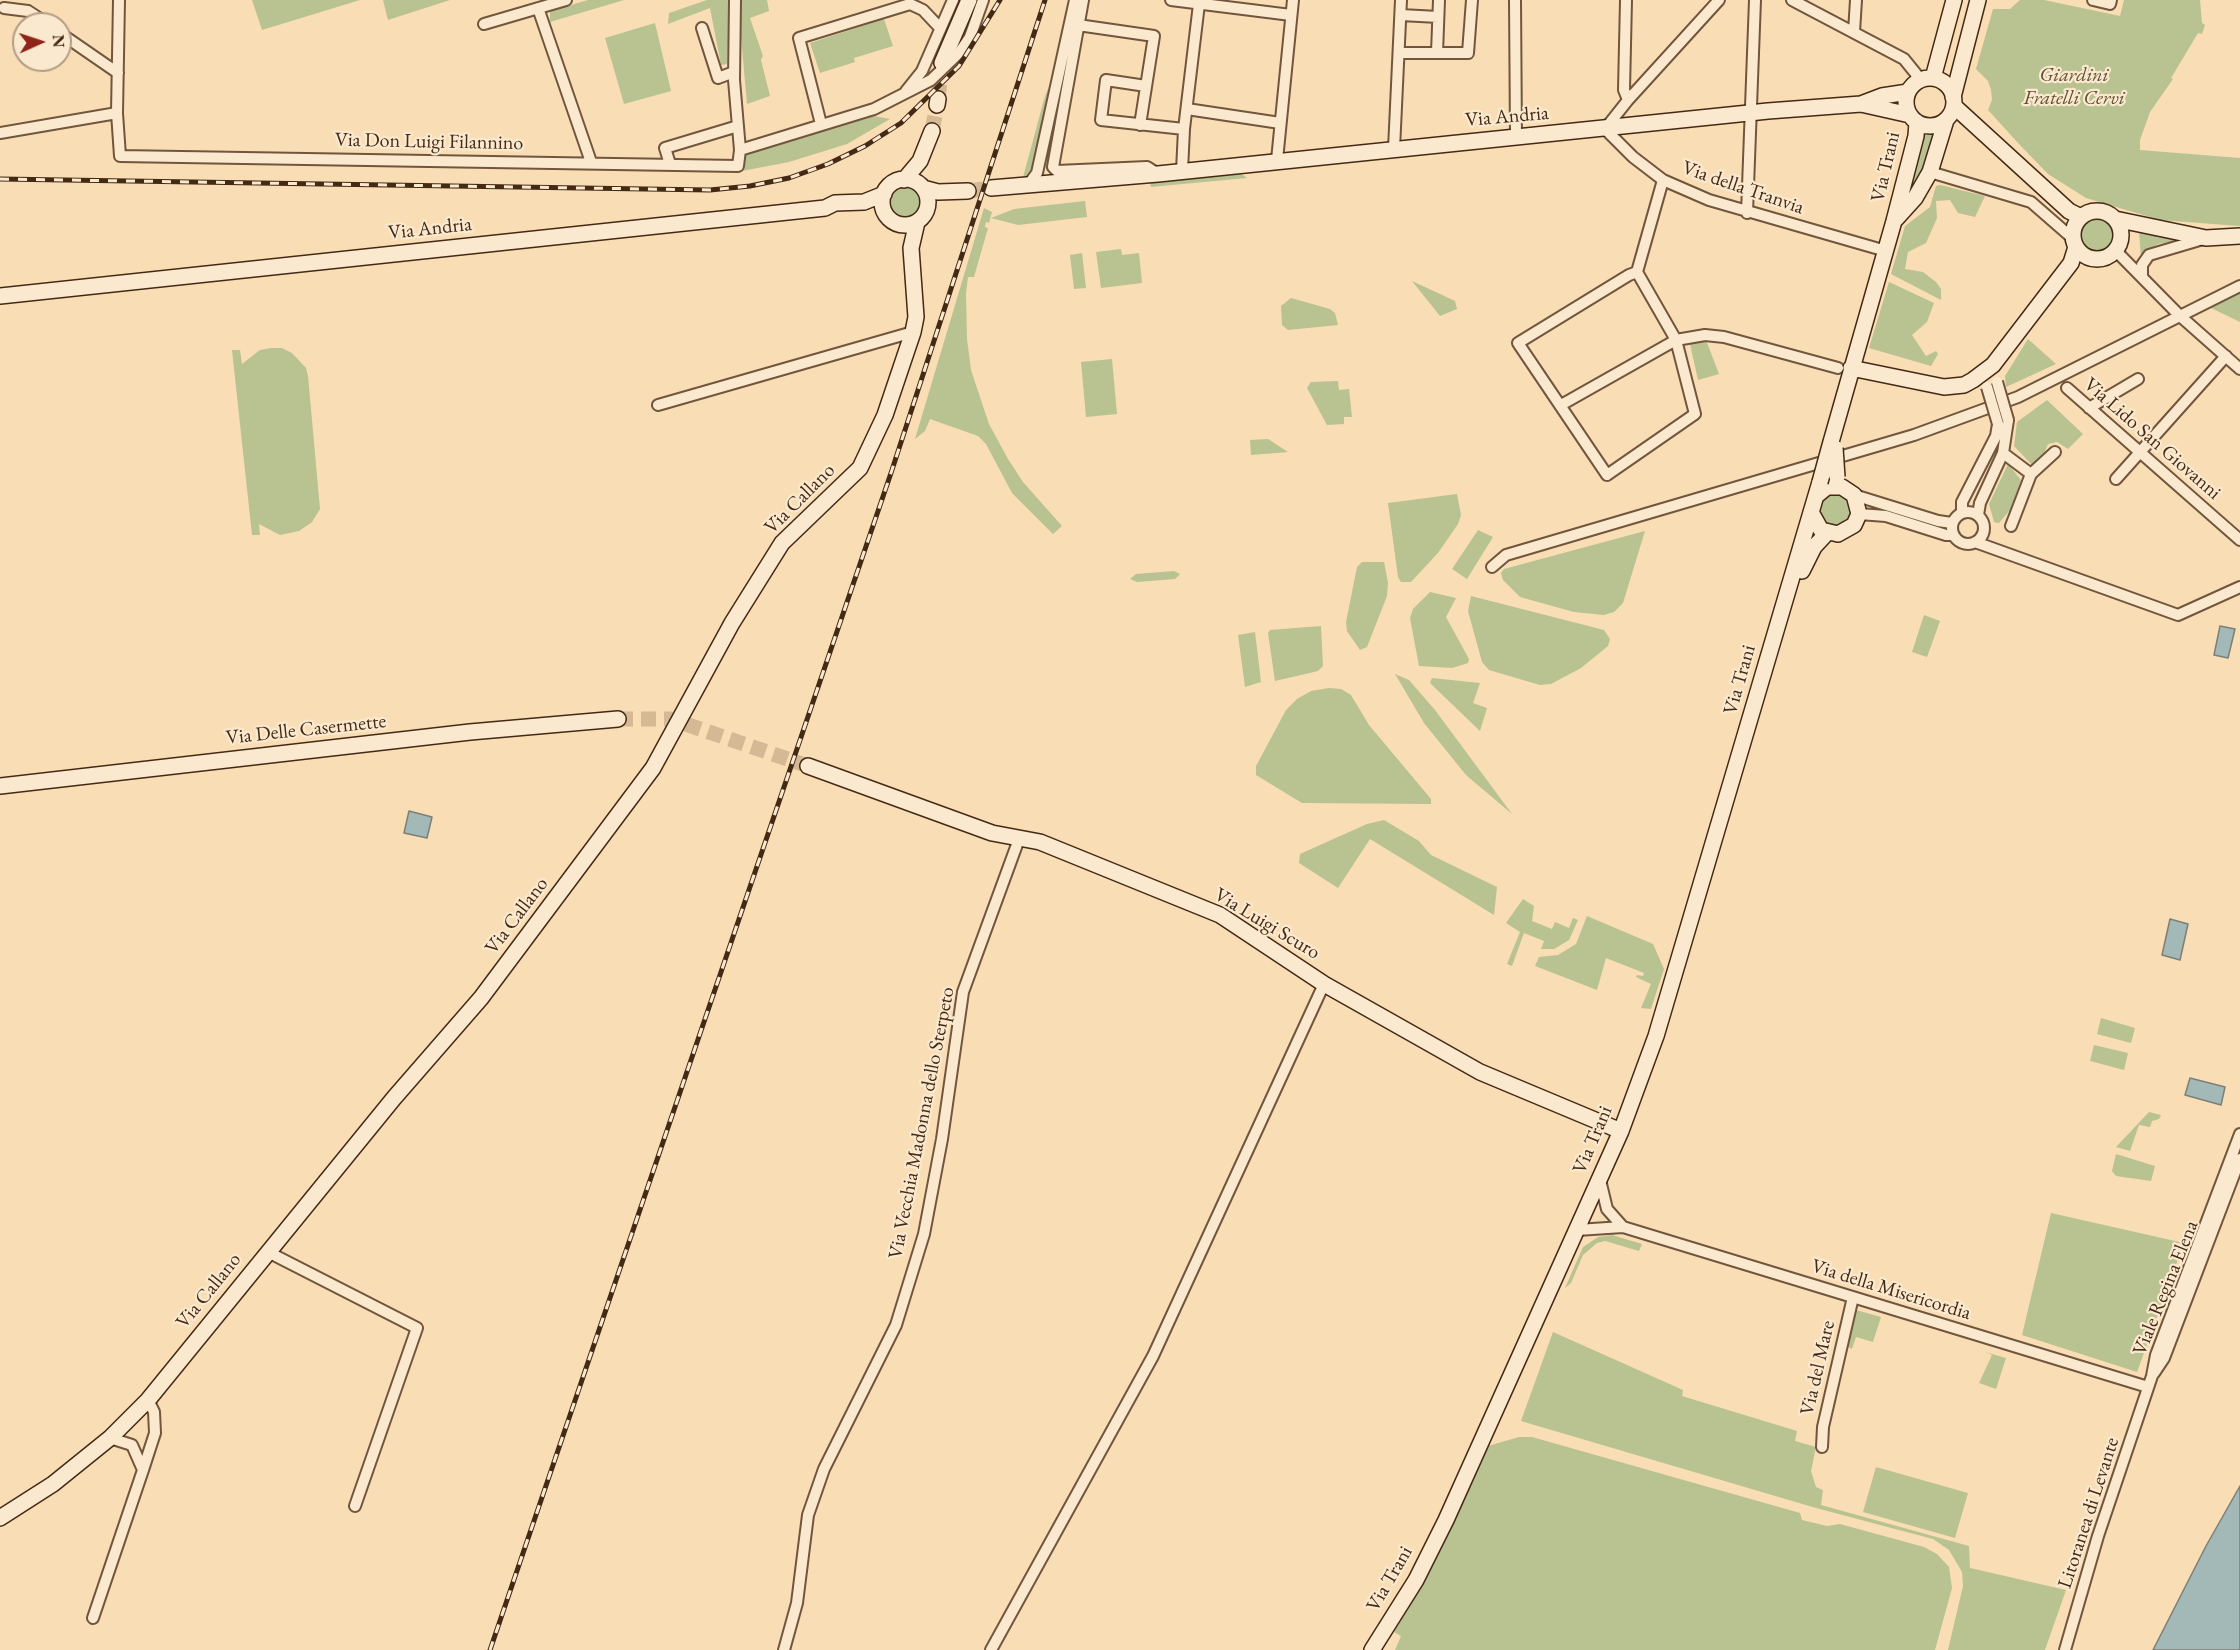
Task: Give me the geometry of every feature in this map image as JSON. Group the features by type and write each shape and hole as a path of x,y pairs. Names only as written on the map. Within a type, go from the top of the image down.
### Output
{"main road":[{"path":"942,63 969,0"},
{"path":"1951,108 1932,126 1913,119 1906,104 1908,92 1927,79 1954,0"},
{"name":"Via Trani","path":"1894,221 1915,198 1930,172 1951,108 1978,0"},
{"path":"1927,79 1944,83 1951,108 2103,259 2116,251 2121,239 2122,223"},
{"name":"Via Andria","path":"990,188 1158,174 1516,136 1861,104 1882,96 1908,92"},
{"name":"Via Andria","path":"1861,104 1913,119"},
{"name":"Via Trani","path":"1371,1650 1416,1580 1446,1521 1621,1131 1656,1036 1812,514 1833,437 1844,368 1886,251 1916,136 1913,119"},
{"path":"915,184 920,162 932,131"},
{"path":"915,184 927,196 927,207"},
{"path":"952,193 927,207 917,222 906,225 895,223 883,201 889,186 915,184 952,193 968,191"},
{"name":"Via Andria","path":"0,296 883,201"},
{"path":"1844,368 1944,387 1964,385 1988,378 2071,263 2077,232 2098,211 2122,223 2206,238 2240,236"},
{"name":"Via Callano","path":"0,1518 53,1484 110,1438 148,1400 394,1098 480,998 653,768 732,622 782,543 860,468 885,415 913,332 916,317 911,248 917,222"},
{"name":"Via Callano","path":"895,223 911,248"},
{"name":"Via Trani","path":"1833,437 1844,486 1859,514"},
{"path":"1818,489 1844,486"},
{"path":"1812,514 1817,525 1827,533 1844,533 1854,525 1859,514"},
{"name":"Via Trani","path":"1780,617 1814,547 1827,533"},
{"name":"Via Delle Casermette","path":"0,786 470,732 618,719"},
{"name":"Via Luigi Scuro","path":"808,766 992,833 1040,843 1220,915 1324,984 1480,1072 1621,1131"}],"street":[{"path":"0,133 117,113 119,0"},
{"path":"484,24 566,0"},
{"path":"735,0 734,72 740,150 894,100 931,80 959,53 976,24 983,0"},
{"path":"894,100 917,78 953,0"},
{"path":"1029,184 1036,173 1076,0"},
{"path":"1083,0 1078,25 1154,36 1140,125"},
{"path":"1171,0 1292,15"},
{"path":"1277,160 1293,0"},
{"path":"1394,149 1401,0"},
{"path":"1437,53 1439,0"},
{"path":"1399,53 1468,53 1472,0"},
{"path":"1515,0 1516,136"},
{"path":"1626,0 1624,90 1628,99"},
{"path":"1605,129 1628,99 1719,0"},
{"path":"1747,213 1755,0"},
{"path":"1792,0 1904,59 1927,79"},
{"path":"1854,32 1856,0"},
{"path":"2094,0 2110,4 2111,0"},
{"path":"821,124 799,38 910,4 923,10 940,28"},
{"path":"1182,171 1186,109 1199,4"},
{"path":"4,8 30,12"},
{"path":"538,9 591,162"},
{"path":"1401,15 1438,17"},
{"name":"Via Andria","path":"1078,25 1053,167 1057,171 1147,166 1158,174"},
{"path":"702,28 718,78 734,72"},
{"path":"72,41 118,73"},
{"path":"1146,86 1106,80 1101,120 1184,129"},
{"path":"1186,109 1280,123"},
{"name":"Via Don Luigi Filannino","path":"117,113 120,156 738,166 740,150"},
{"path":"670,164 665,148 738,126"},
{"name":"Via della Tranvia","path":"1605,129 1633,157 1663,180 1747,213 1886,251"},
{"path":"1930,172 2031,202 2077,232"},
{"path":"1637,272 1629,274 1518,343 1607,475 1695,414 1676,340 1637,272 1663,180"},
{"path":"2142,277 2142,265 2149,255 2206,238"},
{"path":"2116,251 2179,315 2240,369"},
{"path":"1492,567 1506,555 1914,435 2018,398 2240,286"},
{"path":"658,405 913,332"},
{"path":"1561,405 1676,340 1705,335 1724,337 1844,368"},
{"path":"2116,479 2226,356"},
{"path":"1975,543 1984,530 1978,515 1980,504 2003,453 2003,422 1988,378"},
{"path":"2089,408 2138,379"},
{"name":"Via Lido San Giovanni","path":"2067,388 2240,540"},
{"path":"1962,513 1962,502 2003,422"},
{"path":"2011,526 2031,474 2055,452"},
{"path":"2003,453 2031,474"},
{"path":"1844,486 1938,521 1952,523"},
{"path":"1953,535 1952,523 1962,513 1970,512 1978,515"},
{"path":"1859,514 1886,516 1946,535 1953,535 1964,544 1975,543 2178,615 2240,587"},
{"name":"Via Vecchia Madonna dello Sterpeto","path":"784,1650 797,1603 808,1515 824,1469 896,1325 924,1234 942,1139 963,992 1019,839"},
{"path":"991,1650 1153,1356 1324,984"},
{"name":"Viale Regina Elena","path":"2148,1387 2152,1376 2164,1358 2214,1213 2238,1154 2240,1134"},
{"path":"1599,1177 1607,1209 1623,1227"},
{"name":"Via della Misericordia","path":"1577,1230 1623,1227 2148,1387"},
{"path":"268,1252 417,1328 355,1506"},
{"name":"Via del Mare","path":"1822,1447 1823,1427 1853,1297"},
{"name":"Litoranea di Levante","path":"2065,1650 2098,1536 2148,1387"},
{"path":"93,1618 155,1433 156,1422 148,1400"},
{"path":"110,1438 132,1445 143,1470"}],"green space":[{"path":"252,0 360,0 262,30"},
{"path":"383,0 450,0 388,20"},
{"path":"588,0 624,0 550,22 550,11"},
{"path":"707,0 730,0 727,64 721,65 710,8 668,24 669,13"},
{"path":"742,0 767,0 769,11 750,18 763,56 761,60 770,96 747,104 740,25"},
{"name":"Giardini Fratelli Cervi","path":"2020,0 2044,0 2120,16 2124,0 2200,0 2202,23 2205,25 2202,34 2198,33 2171,78 2173,79 2150,112 2140,140 2140,150 2240,158 2240,226 2160,220 2086,198 2048,174 1988,110 1992,100 1991,90 1988,81 1976,69 1993,9 2010,9"},
{"path":"884,19 893,46 854,58 855,62 820,73 810,43"},
{"path":"655,23 671,91 624,104 605,38"},
{"path":"1049,86 1031,176 1022,181 1045,96"},
{"path":"874,116 890,119 847,144 789,162 742,171 745,154"},
{"path":"1924,133 1936,133 1926,168 1912,189 1910,186"},
{"path":"1240,173 1247,178 1151,187 1150,182"},
{"path":"905,186 917,191 922,203 917,215 905,220 893,215 888,203 893,191"},
{"path":"1936,186 1985,196 1975,217 1958,213 1950,200 1936,201 1937,218 1926,243 1908,252 1905,269 1923,272 1936,282 1941,289 1941,300 1891,274 1905,226 1930,207"},
{"path":"1085,201 1087,217 1018,225 991,218 1014,209"},
{"path":"984,208 992,212 989,223 986,222 985,227 988,228 974,277 968,277 966,294 967,339 971,370 989,424 1008,459 1023,482 1062,526 1053,534 1012,493 986,444 978,436 930,419 925,431 915,439"},
{"path":"2097,218 2109,223 2114,235 2109,247 2097,252 2085,247 2080,235 2085,223"},
{"path":"2139,231 2188,239 2158,244 2144,252 2141,258"},
{"path":"1121,249 1122,255 1139,253 1142,283 1101,288 1096,252"},
{"path":"1082,253 1086,288 1074,289 1070,255"},
{"path":"1412,281 1455,301 1457,309 1440,316"},
{"path":"1889,282 1934,303 1927,322 1912,335 1926,356 1936,351 1938,354 1931,366 1869,348"},
{"path":"2240,292 2240,322 2209,307"},
{"path":"1291,298 1330,309 1335,313 1338,325 1288,330 1282,325 1281,306"},
{"path":"2028,339 2056,364 2006,387 2005,376"},
{"path":"1706,340 1719,374 1698,380 1690,344"},
{"path":"282,348 292,353 306,368 320,509 312,522 299,531 280,535 259,524 260,535 252,535 232,350 240,350 242,364 260,350"},
{"path":"1112,359 1117,414 1086,417 1081,362"},
{"path":"1338,381 1339,390 1349,389 1352,417 1344,417 1344,424 1327,425 1307,388 1311,382"},
{"path":"2047,400 2083,434 2068,449 2057,442 2048,444 2043,456 2032,465 2014,446 2017,422"},
{"path":"1268,439 1288,452 1251,455 1250,440"},
{"path":"2008,464 2021,480 2010,510 1999,523 1994,522 1989,504"},
{"path":"1457,494 1461,515 1458,524 1438,553 1411,582 1401,582 1398,577 1388,503"},
{"path":"1836,494 1847,499 1852,510 1847,521 1836,526 1825,521 1820,510 1825,499"},
{"path":"1478,530 1493,537 1467,579 1452,569"},
{"path":"1645,531 1623,603 1614,612 1604,615 1574,612 1520,597 1503,580 1501,573 1504,569"},
{"path":"1362,562 1384,562 1388,583 1387,596 1367,647 1360,650 1347,631 1346,622 1357,567"},
{"path":"1174,571 1180,574 1175,579 1137,582 1130,579 1136,574"},
{"path":"1430,592 1456,598 1446,617 1469,659 1468,663 1452,668 1419,666 1410,618 1413,609"},
{"path":"1471,596 1604,630 1610,639 1608,646 1581,668 1551,684 1540,685 1489,670 1482,662 1468,611"},
{"path":"1924,615 1940,621 1927,657 1912,652"},
{"path":"1321,626 1323,666 1318,671 1275,681 1268,633 1270,630"},
{"path":"1255,632 1261,682 1245,687 1238,635"},
{"path":"1395,674 1409,680 1435,710 1512,814 1466,775 1424,723"},
{"path":"1432,678 1480,683 1473,703 1487,708 1480,731 1430,683"},
{"path":"1341,689 1351,695 1369,725 1431,799 1431,804 1302,803 1256,775 1256,766 1286,710 1297,699 1311,691"},
{"path":"1384,820 1419,841 1431,855 1497,887 1494,915 1370,839 1338,888 1299,863 1300,854 1367,824"},
{"path":"1523,899 1534,906 1532,921 1552,929 1555,922 1569,928 1573,918 1578,920 1569,940 1554,949 1541,949 1544,941 1524,933 1512,966 1507,964 1520,932 1506,923"},
{"path":"1587,916 1653,944 1664,969 1651,1009 1641,1008 1651,984 1636,977 1637,975 1643,976 1644,973 1606,958 1597,990 1535,966 1539,957 1558,955 1576,944"},
{"path":"2101,1018 2135,1028 2131,1043 2097,1034"},
{"path":"2094,1045 2128,1053 2124,1070 2090,1061"},
{"path":"2149,1112 2161,1115 2159,1119 2152,1121 2150,1127 2139,1125 2130,1151 2116,1147"},
{"path":"2116,1154 2155,1166 2151,1181 2116,1176 2112,1171"},
{"path":"2051,1213 2184,1243 2137,1372 2022,1335"},
{"path":"1612,1235 1642,1244 1639,1251 1605,1241 1597,1243 1583,1255 1571,1283 1565,1288 1583,1247 1598,1237"},
{"path":"1856,1310 1881,1317 1873,1342 1856,1337 1852,1349 1848,1347"},
{"path":"1553,1332 1683,1390 1682,1396 1797,1431 1795,1441 1816,1447 1811,1471 1816,1487 1823,1490 1821,1505 1969,1546 1970,1568 2066,1590 2045,1650 1948,1650 1963,1586 1962,1572 1949,1550 1933,1539 1816,1508 1521,1421"},
{"path":"1985,1352 2006,1358 1996,1389 1979,1383 1992,1355"},
{"path":"1519,1437 1532,1437 1800,1513 1802,1520 1827,1526 1840,1524 1924,1547 1937,1554 1949,1567 1952,1588 1935,1650 1395,1650 1401,1636 1394,1632 1428,1574 1488,1446"},
{"path":"1876,1467 1968,1493 1955,1538 1863,1512"}],"shaded area":[{"path":"2220,626 2235,629 2228,658 2214,655"},
{"path":"409,811 432,817 427,838 404,833"},
{"path":"2170,919 2188,924 2180,960 2162,955"},
{"path":"2190,1078 2225,1087 2221,1105 2185,1095"},
{"path":"2240,1486 2240,1650 2153,1650 2206,1546"}],"tunnel":[{"path":"938,99 942,63"},
{"path":"932,131 937,105"},
{"path":"968,191 991,188"},
{"path":"618,719 671,719 808,766"}],"railway":[{"path":"0,179 710,190 750,186 789,178 828,164 865,146 901,123 959,66 1000,0"},
{"path":"490,1650 891,473 1045,0"}]}
